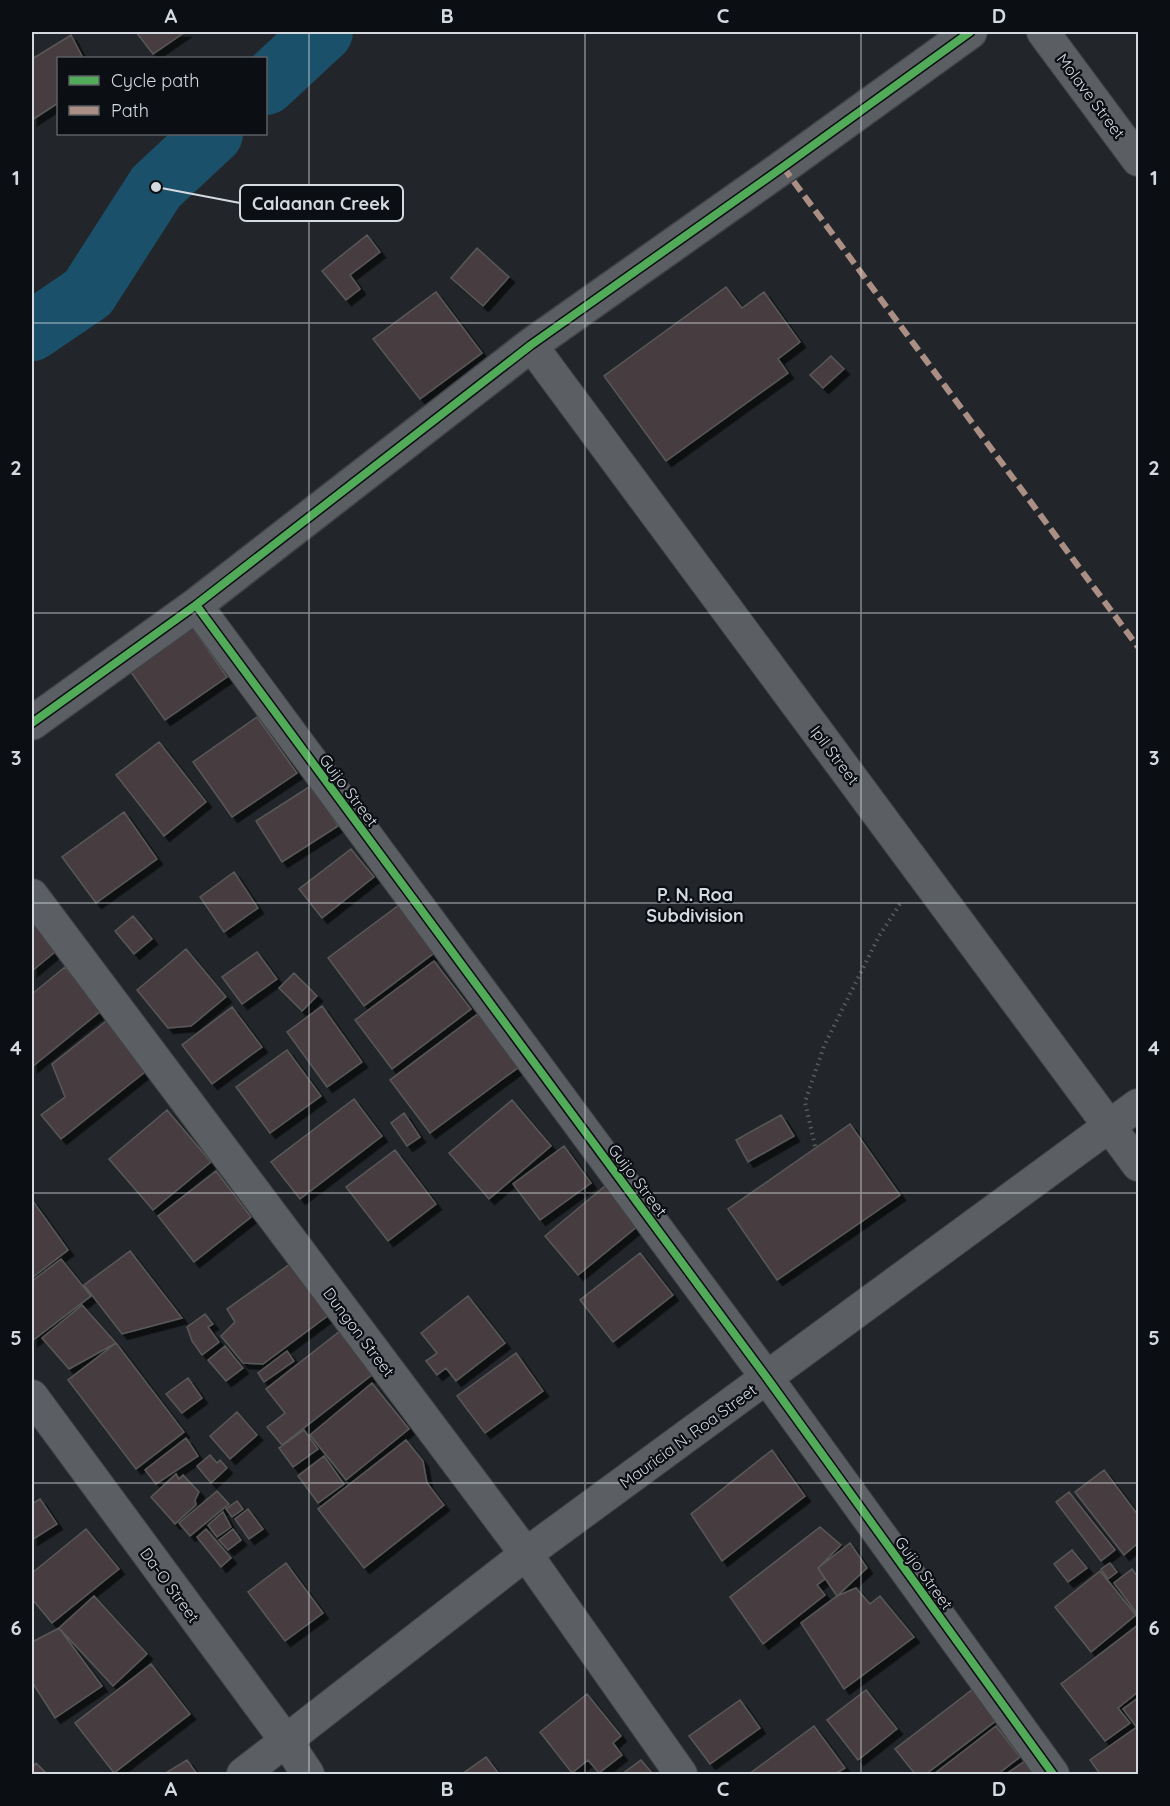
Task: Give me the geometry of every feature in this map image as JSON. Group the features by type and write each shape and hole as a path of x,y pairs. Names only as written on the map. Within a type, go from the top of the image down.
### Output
{"street":[{"path":"32,723 196,605 531,345 970,32"},
{"name":"Molave Street","path":"1043,32 1138,160"},
{"name":"Ipil Street","path":"531,345 1138,1165"},
{"name":"Guijo Street","path":"196,605 767,1378 1053,1774"},
{"name":"Dungon Street","path":"32,895 526,1554 681,1774"},
{"name":"Mauricia N. Roa Street","path":"243,1774 526,1554 1138,1105"},
{"name":"Da-O Street","path":"32,1396 308,1774"}],"path":[{"path":"815,1146 805,1102 824,1046 879,936 920,869"}],"building":[{"path":"136,32 185,32 153,54"},
{"path":"71,35 82,57 57,57 57,104 32,120 32,59"},
{"path":"367,235 380,252 350,275 360,289 346,300 322,271"},
{"path":"477,248 509,277 483,306 451,278"},
{"path":"726,287 742,308 764,292 800,342 778,359 788,373 666,461 604,376"},
{"path":"436,292 482,353 420,399 373,339"},
{"path":"831,356 844,369 823,388 810,375"},
{"path":"191,625 227,677 165,720 128,668"},
{"path":"257,717 297,773 232,817 193,762"},
{"path":"159,742 206,802 164,836 116,775"},
{"path":"312,785 338,826 282,862 256,821"},
{"path":"124,812 157,859 96,903 62,857"},
{"path":"351,849 374,877 322,918 299,889"},
{"path":"234,872 258,908 224,932 200,897"},
{"path":"403,902 438,950 364,1006 328,958"},
{"path":"32,911 61,947 32,971"},
{"path":"133,916 152,939 134,954 115,931"},
{"path":"186,949 226,997 191,1026 168,1028 137,990"},
{"path":"257,952 277,979 242,1004 222,977"},
{"path":"434,961 471,1009 392,1069 355,1020"},
{"path":"65,967 101,1011 32,1067 32,994"},
{"path":"294,973 317,996 302,1011 279,988"},
{"path":"322,1006 362,1062 327,1087 287,1032"},
{"path":"232,1007 262,1047 212,1084 182,1045"},
{"path":"483,1010 523,1064 430,1133 390,1080"},
{"path":"115,1014 155,1064 61,1139 41,1115 65,1097 52,1064"},
{"path":"287,1050 321,1096 270,1133 236,1087"},
{"path":"354,1099 382,1136 300,1199 271,1162"},
{"path":"512,1100 551,1146 489,1199 449,1153"},
{"path":"167,1110 211,1162 153,1210 109,1159"},
{"path":"404,1113 420,1137 407,1146 391,1123"},
{"path":"781,1115 794,1136 748,1162 736,1140"},
{"path":"850,1124 900,1195 777,1280 728,1209"},
{"path":"564,1146 591,1183 540,1220 513,1184"},
{"path":"395,1150 436,1204 388,1241 346,1187"},
{"path":"216,1171 251,1217 194,1262 158,1216"},
{"path":"605,1186 638,1226 578,1275 545,1236"},
{"path":"32,1200 68,1250 32,1278"},
{"path":"130,1251 182,1318 122,1334 84,1285"},
{"path":"640,1253 673,1295 613,1342 580,1300"},
{"path":"61,1259 91,1296 32,1341 32,1281"},
{"path":"290,1264 330,1314 263,1364 243,1363 221,1336 235,1322 227,1309"},
{"path":"468,1296 505,1343 456,1381 446,1368 437,1375 426,1361 437,1353 421,1333"},
{"path":"82,1305 116,1343 69,1369 42,1338"},
{"path":"205,1314 213,1324 208,1327 219,1342 202,1355 192,1341 187,1327"},
{"path":"340,1331 373,1374 282,1445 267,1427 285,1413 266,1389"},
{"path":"116,1343 184,1432 136,1469 68,1380"},
{"path":"225,1346 243,1368 226,1381 208,1360"},
{"path":"287,1351 294,1361 264,1382 258,1373"},
{"path":"516,1353 543,1391 485,1433 457,1396"},
{"path":"188,1378 202,1398 182,1413 166,1394"},
{"path":"372,1383 409,1429 346,1480 310,1435"},
{"path":"237,1412 257,1435 230,1459 210,1436"},
{"path":"304,1430 318,1449 293,1467 279,1448"},
{"path":"186,1438 198,1456 156,1484 145,1470"},
{"path":"406,1440 423,1461 427,1483 444,1505 364,1568 318,1509"},
{"path":"772,1450 805,1496 722,1561 691,1514"},
{"path":"210,1455 217,1463 220,1460 227,1468 211,1483 197,1466"},
{"path":"324,1456 344,1484 318,1503 298,1476"},
{"path":"1104,1470 1138,1515 1138,1543 1124,1555 1075,1492"},
{"path":"176,1474 179,1479 183,1475 199,1492 195,1500 196,1505 175,1524 151,1497"},
{"path":"217,1491 229,1504 190,1536 179,1523"},
{"path":"1069,1492 1115,1550 1101,1561 1056,1502"},
{"path":"40,1499 57,1524 32,1540 32,1504"},
{"path":"237,1501 243,1509 232,1517 226,1509"},
{"path":"248,1509 263,1529 249,1539 235,1519"},
{"path":"223,1512 231,1527 217,1537 208,1525"},
{"path":"820,1527 841,1545 818,1568 825,1579 817,1585 825,1595 763,1644 730,1597"},
{"path":"86,1529 119,1569 52,1623 32,1599 32,1573"},
{"path":"206,1529 231,1558 221,1567 197,1537"},
{"path":"233,1529 241,1540 228,1550 219,1540"},
{"path":"850,1543 867,1568 837,1596 818,1568"},
{"path":"1072,1550 1087,1568 1068,1582 1054,1564"},
{"path":"286,1563 323,1613 285,1641 248,1592"},
{"path":"1110,1563 1117,1572 1108,1579 1101,1569"},
{"path":"1132,1569 1138,1577 1138,1615 1114,1583"},
{"path":"1100,1571 1136,1615 1091,1652 1055,1607"},
{"path":"856,1588 870,1604 880,1596 914,1637 844,1689 801,1623 837,1596"},
{"path":"94,1596 147,1654 113,1686 59,1628"},
{"path":"1138,1625 1138,1692 1118,1708 1130,1723 1105,1741 1061,1684"},
{"path":"59,1628 102,1686 55,1718 32,1682 32,1642"},
{"path":"151,1664 190,1714 114,1773 75,1723"},
{"path":"973,1689 997,1720 926,1774 915,1774 895,1749"},
{"path":"866,1690 897,1729 858,1760 827,1720"},
{"path":"587,1694 621,1736 613,1743 622,1755 599,1773 588,1760 572,1773 540,1732"},
{"path":"1138,1698 1138,1729 1123,1709"},
{"path":"740,1700 760,1728 710,1764 689,1736"},
{"path":"814,1726 845,1768 835,1774 749,1774"},
{"path":"996,1726 1020,1757 998,1774 934,1774"},
{"path":"1137,1727 1138,1774 1100,1774 1090,1760"},
{"path":"486,1757 499,1774 462,1774"},
{"path":"1028,1759 1038,1774 1006,1774"},
{"path":"187,1760 197,1774 164,1774"},
{"path":"641,1760 653,1774 622,1774"},
{"path":"36,1763 47,1774 32,1774 32,1768"}],"waterway":[{"path":"267,84 323,32"},
{"path":"32,331 88,293 156,187 212,135"}],"marked path":[{"path":"783,167 1138,647"}],"cycle path":[{"path":"32,723 196,605 531,345 970,32"},
{"path":"196,605 767,1378 1053,1774"}],"place":[{"name":"Calaanan Creek","path":"156,187"}],"district":[{"name":"P. N. Roa Subdivision","path":"695,905"}]}
